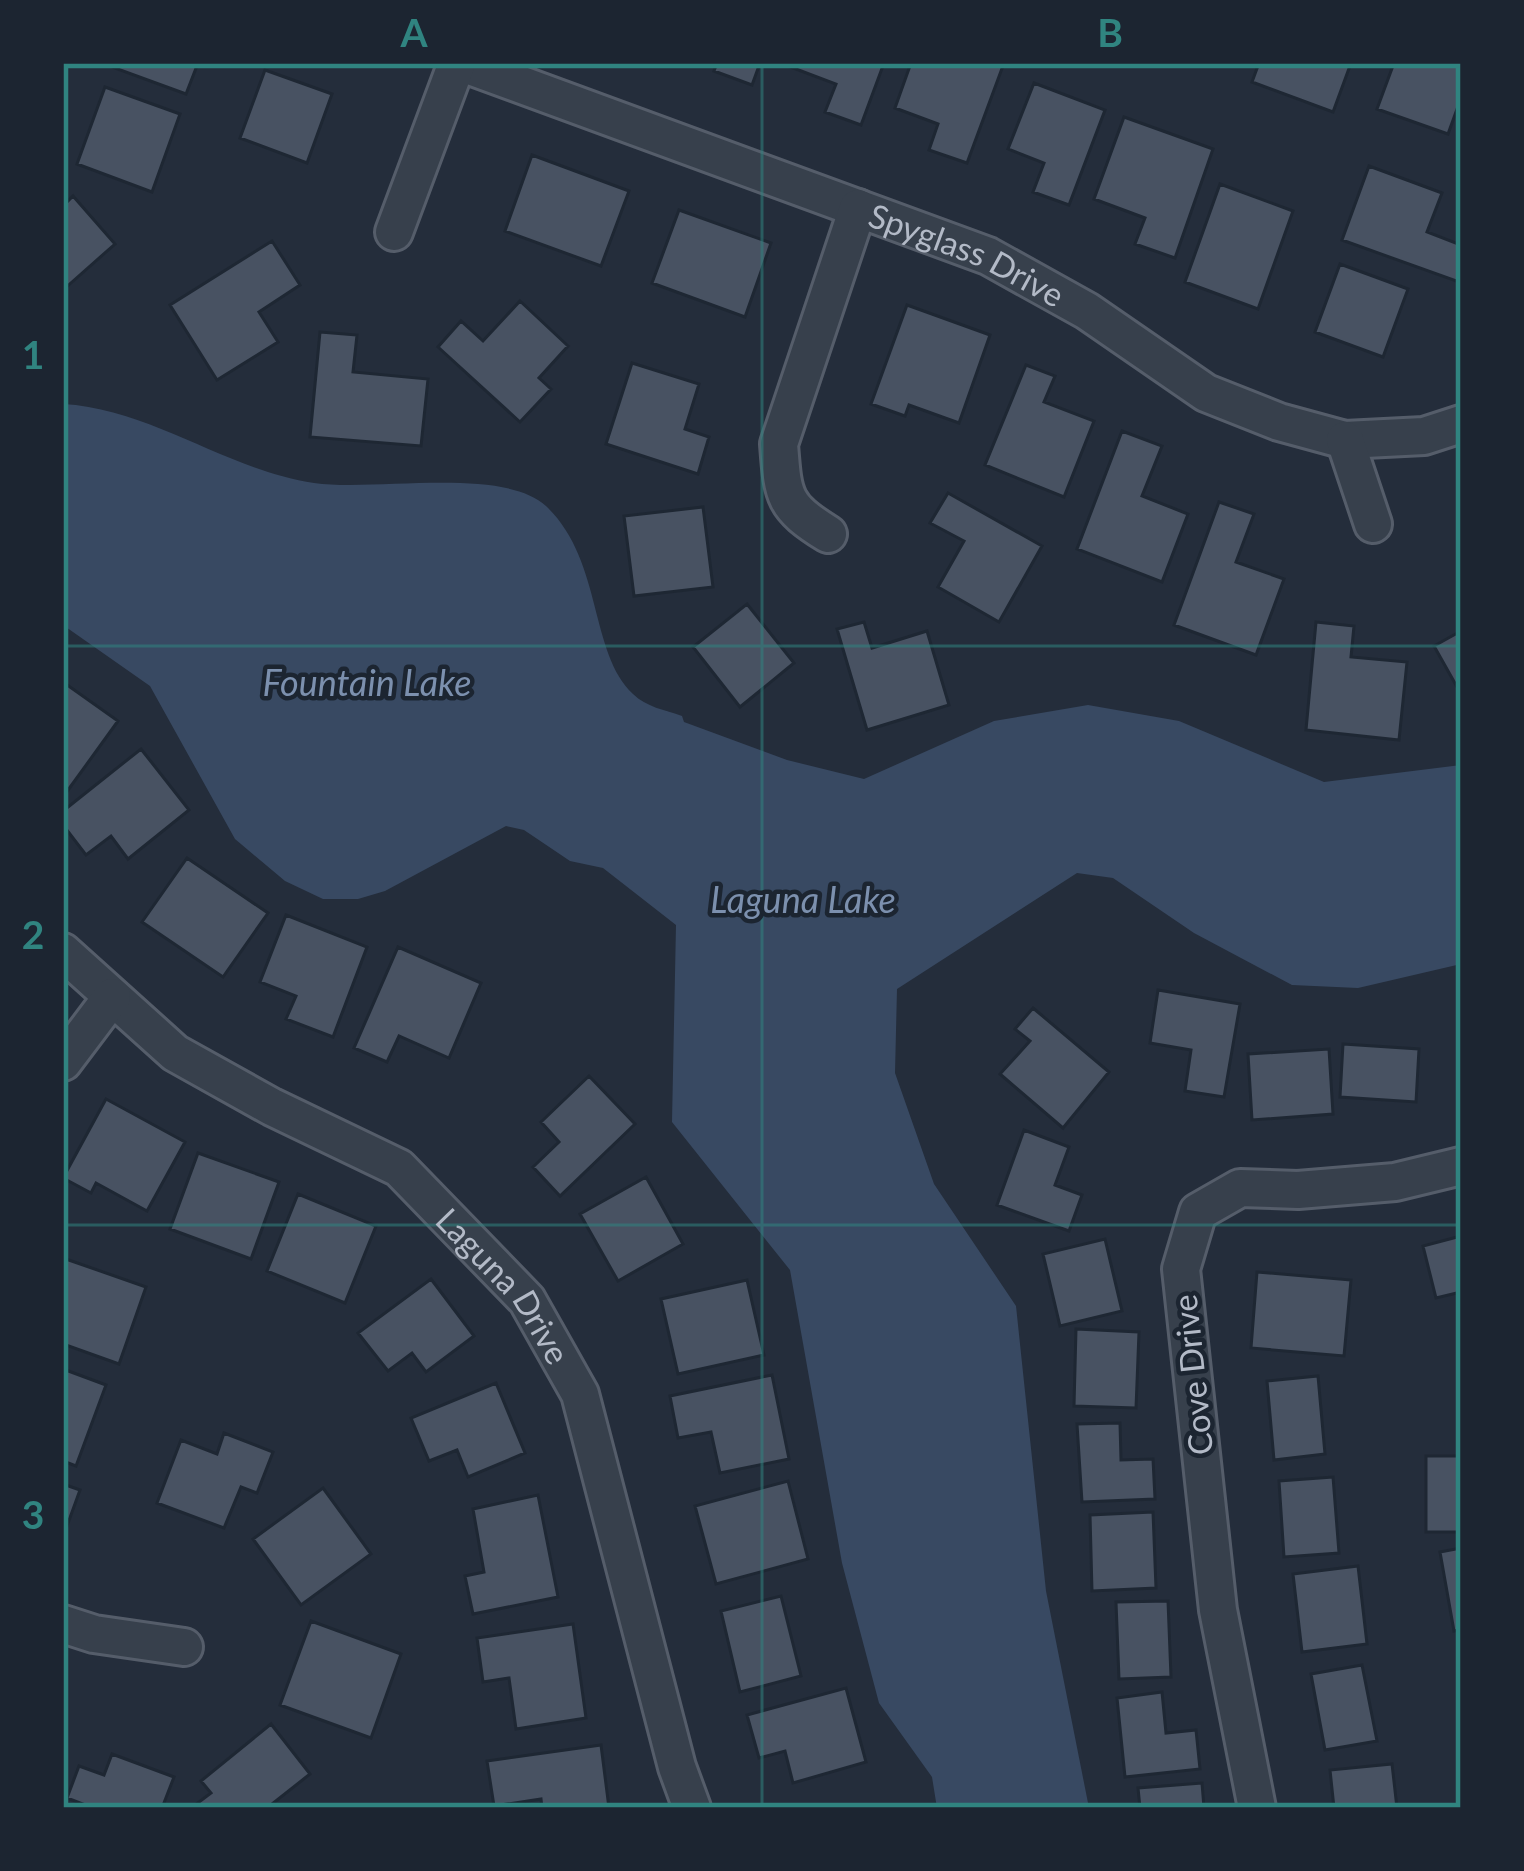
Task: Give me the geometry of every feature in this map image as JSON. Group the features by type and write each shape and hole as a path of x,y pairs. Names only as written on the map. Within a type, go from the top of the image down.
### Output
{"street":[{"name":"Spyglass Drive","path":"459,63 988,256 1087,311 1206,393 1279,422 1345,440 1424,436 1461,424"},
{"path":"394,232 459,63"},
{"path":"829,534 795,514 782,483 779,445 858,208"},
{"path":"1345,440 1373,524"},
{"name":"Laguna Drive","path":"63,952 176,1053 272,1107 398,1168 527,1300 580,1394 647,1657 692,1808"},
{"path":"63,1062 112,997"},
{"name":"Cove Drive","path":"1257,1808 1218,1610 1180,1269 1198,1212 1240,1188 1298,1190 1395,1183 1461,1166"},
{"path":"63,1624 94,1634 184,1647"}],"water":[{"name":"Laguna Lake","path":"63,404 127,417 250,466 314,483 470,484 526,494 546,506 577,552 609,655 633,694 682,716 684,722 787,760 864,779 994,721 1088,705 1179,721 1324,782 1461,765 1461,964 1358,988 1292,985 1194,933 1113,878 1077,873 897,989 895,1073 934,1184 1016,1306 1046,1591 1089,1808 937,1808 932,1777 879,1703 842,1563 790,1270 672,1122 676,925 603,868 570,861 524,830 506,826 385,891 358,899 323,899 285,881 235,839 150,686 63,625"}],"building":[{"path":"114,63 198,63 186,94 112,67"},
{"path":"717,63 760,63 752,85 714,71"},
{"path":"789,63 884,63 861,125 825,112 836,84"},
{"path":"911,63 1004,63 967,163 929,150 938,124 895,108"},
{"path":"1259,63 1351,63 1333,112 1252,82"},
{"path":"1394,63 1461,63 1461,98 1448,134 1377,109"},
{"path":"265,70 332,94 307,163 240,138"},
{"path":"1034,83 1105,110 1069,205 1033,192 1044,163 1008,149"},
{"path":"105,87 180,114 152,192 77,164"},
{"path":"1124,117 1213,149 1175,258 1135,244 1145,218 1094,199"},
{"path":"532,155 629,191 601,266 505,231"},
{"path":"1369,166 1442,193 1427,232 1461,245 1459,282 1342,240"},
{"path":"1220,184 1293,211 1258,309 1185,282"},
{"path":"73,196 115,244 63,290 63,206"},
{"path":"679,210 771,243 745,317 652,283"},
{"path":"272,241 300,285 259,312 278,342 217,380 170,305"},
{"path":"1340,264 1408,289 1383,357 1315,332"},
{"path":"520,301 568,346 539,378 551,389 520,422 438,347 461,321 483,341"},
{"path":"907,305 990,335 959,423 909,405 905,416 871,404"},
{"path":"320,332 357,335 353,372 428,379 421,446 310,437"},
{"path":"632,363 699,384 685,429 709,437 698,474 606,444"},
{"path":"1026,365 1055,376 1044,402 1094,421 1064,497 985,465"},
{"path":"1122,431 1162,446 1142,496 1188,514 1162,582 1077,549"},
{"path":"948,493 1042,546 999,622 938,587 964,541 930,523"},
{"path":"1219,502 1254,514 1236,562 1284,579 1256,655 1174,625"},
{"path":"703,507 713,587 634,596 624,516"},
{"path":"747,604 794,663 740,707 693,647"},
{"path":"864,622 872,648 927,631 949,705 867,730 837,629"},
{"path":"1316,622 1354,626 1351,657 1407,662 1399,740 1306,730"},
{"path":"1461,631 1461,694 1434,646"},
{"path":"63,682 118,721 63,797"},
{"path":"141,749 189,810 128,859 111,836 86,855 63,825 63,811"},
{"path":"187,858 268,913 223,977 142,922"},
{"path":"286,915 367,947 333,1037 286,1019 296,996 260,982"},
{"path":"398,947 481,983 449,1058 399,1036 387,1062 354,1048"},
{"path":"1158,990 1240,1004 1224,1097 1185,1091 1191,1050 1150,1043"},
{"path":"1033,1008 1109,1072 1063,1128 1000,1074 1030,1041 1015,1029"},
{"path":"1343,1044 1419,1049 1416,1102 1340,1097"},
{"path":"1329,1049 1333,1114 1252,1120 1248,1054"},
{"path":"589,1076 635,1124 560,1196 533,1167 559,1142 541,1122"},
{"path":"106,1099 185,1142 147,1211 96,1183 91,1193 63,1178"},
{"path":"1024,1130 1069,1147 1055,1185 1082,1195 1069,1231 997,1205"},
{"path":"198,1153 279,1182 251,1259 170,1229"},
{"path":"646,1177 683,1244 618,1281 580,1214"},
{"path":"298,1194 376,1226 345,1303 267,1271"},
{"path":"1461,1236 1461,1292 1436,1298 1423,1246"},
{"path":"1105,1239 1122,1311 1060,1326 1043,1254"},
{"path":"63,1258 146,1287 119,1364 63,1344"},
{"path":"1257,1272 1351,1280 1344,1356 1251,1348"},
{"path":"431,1279 474,1336 426,1372 412,1353 388,1371 358,1333"},
{"path":"747,1280 764,1355 678,1374 661,1299"},
{"path":"1076,1329 1139,1332 1136,1408 1074,1406"},
{"path":"63,1369 106,1385 76,1466 63,1461"},
{"path":"772,1375 789,1459 720,1473 711,1432 678,1438 670,1396"},
{"path":"1318,1376 1325,1454 1274,1460 1267,1381"},
{"path":"496,1383 525,1453 468,1477 457,1450 429,1461 411,1418"},
{"path":"1120,1423 1121,1460 1153,1459 1155,1499 1082,1502 1077,1424"},
{"path":"224,1433 273,1452 257,1493 241,1487 224,1528 157,1503 181,1440 217,1454"},
{"path":"1426,1456 1461,1456 1461,1532 1426,1532"},
{"path":"1333,1477 1339,1553 1284,1557 1279,1481"},
{"path":"788,1481 808,1559 716,1584 695,1506"},
{"path":"63,1484 80,1490 63,1537"},
{"path":"323,1488 371,1554 301,1605 253,1539"},
{"path":"538,1495 558,1597 473,1614 465,1576 484,1572 473,1509"},
{"path":"1153,1512 1156,1588 1092,1591 1090,1515"},
{"path":"1461,1548 1461,1630 1454,1631 1440,1552"},
{"path":"1358,1566 1367,1644 1302,1652 1293,1574"},
{"path":"781,1596 801,1676 740,1692 721,1611"},
{"path":"1168,1601 1171,1677 1119,1679 1116,1602"},
{"path":"311,1621 401,1654 371,1738 280,1705"},
{"path":"573,1624 586,1718 516,1729 509,1678 483,1682 477,1638"},
{"path":"1362,1665 1377,1741 1325,1750 1311,1674"},
{"path":"846,1688 866,1762 793,1783 785,1751 759,1758 747,1715"},
{"path":"1162,1692 1166,1733 1196,1730 1200,1769 1125,1777 1117,1698"},
{"path":"271,1724 310,1774 267,1808 191,1808 211,1793 201,1781"},
{"path":"601,1745 609,1808 542,1808 541,1799 494,1806 487,1761"},
{"path":"112,1754 174,1777 162,1808 93,1808 67,1798 79,1766 104,1775"},
{"path":"1392,1764 1397,1808 1334,1808 1330,1770"},
{"path":"1202,1783 1204,1808 1140,1808 1138,1788"}],"water label":[{"name":"Fountain Lake","path":"367,682"}]}
